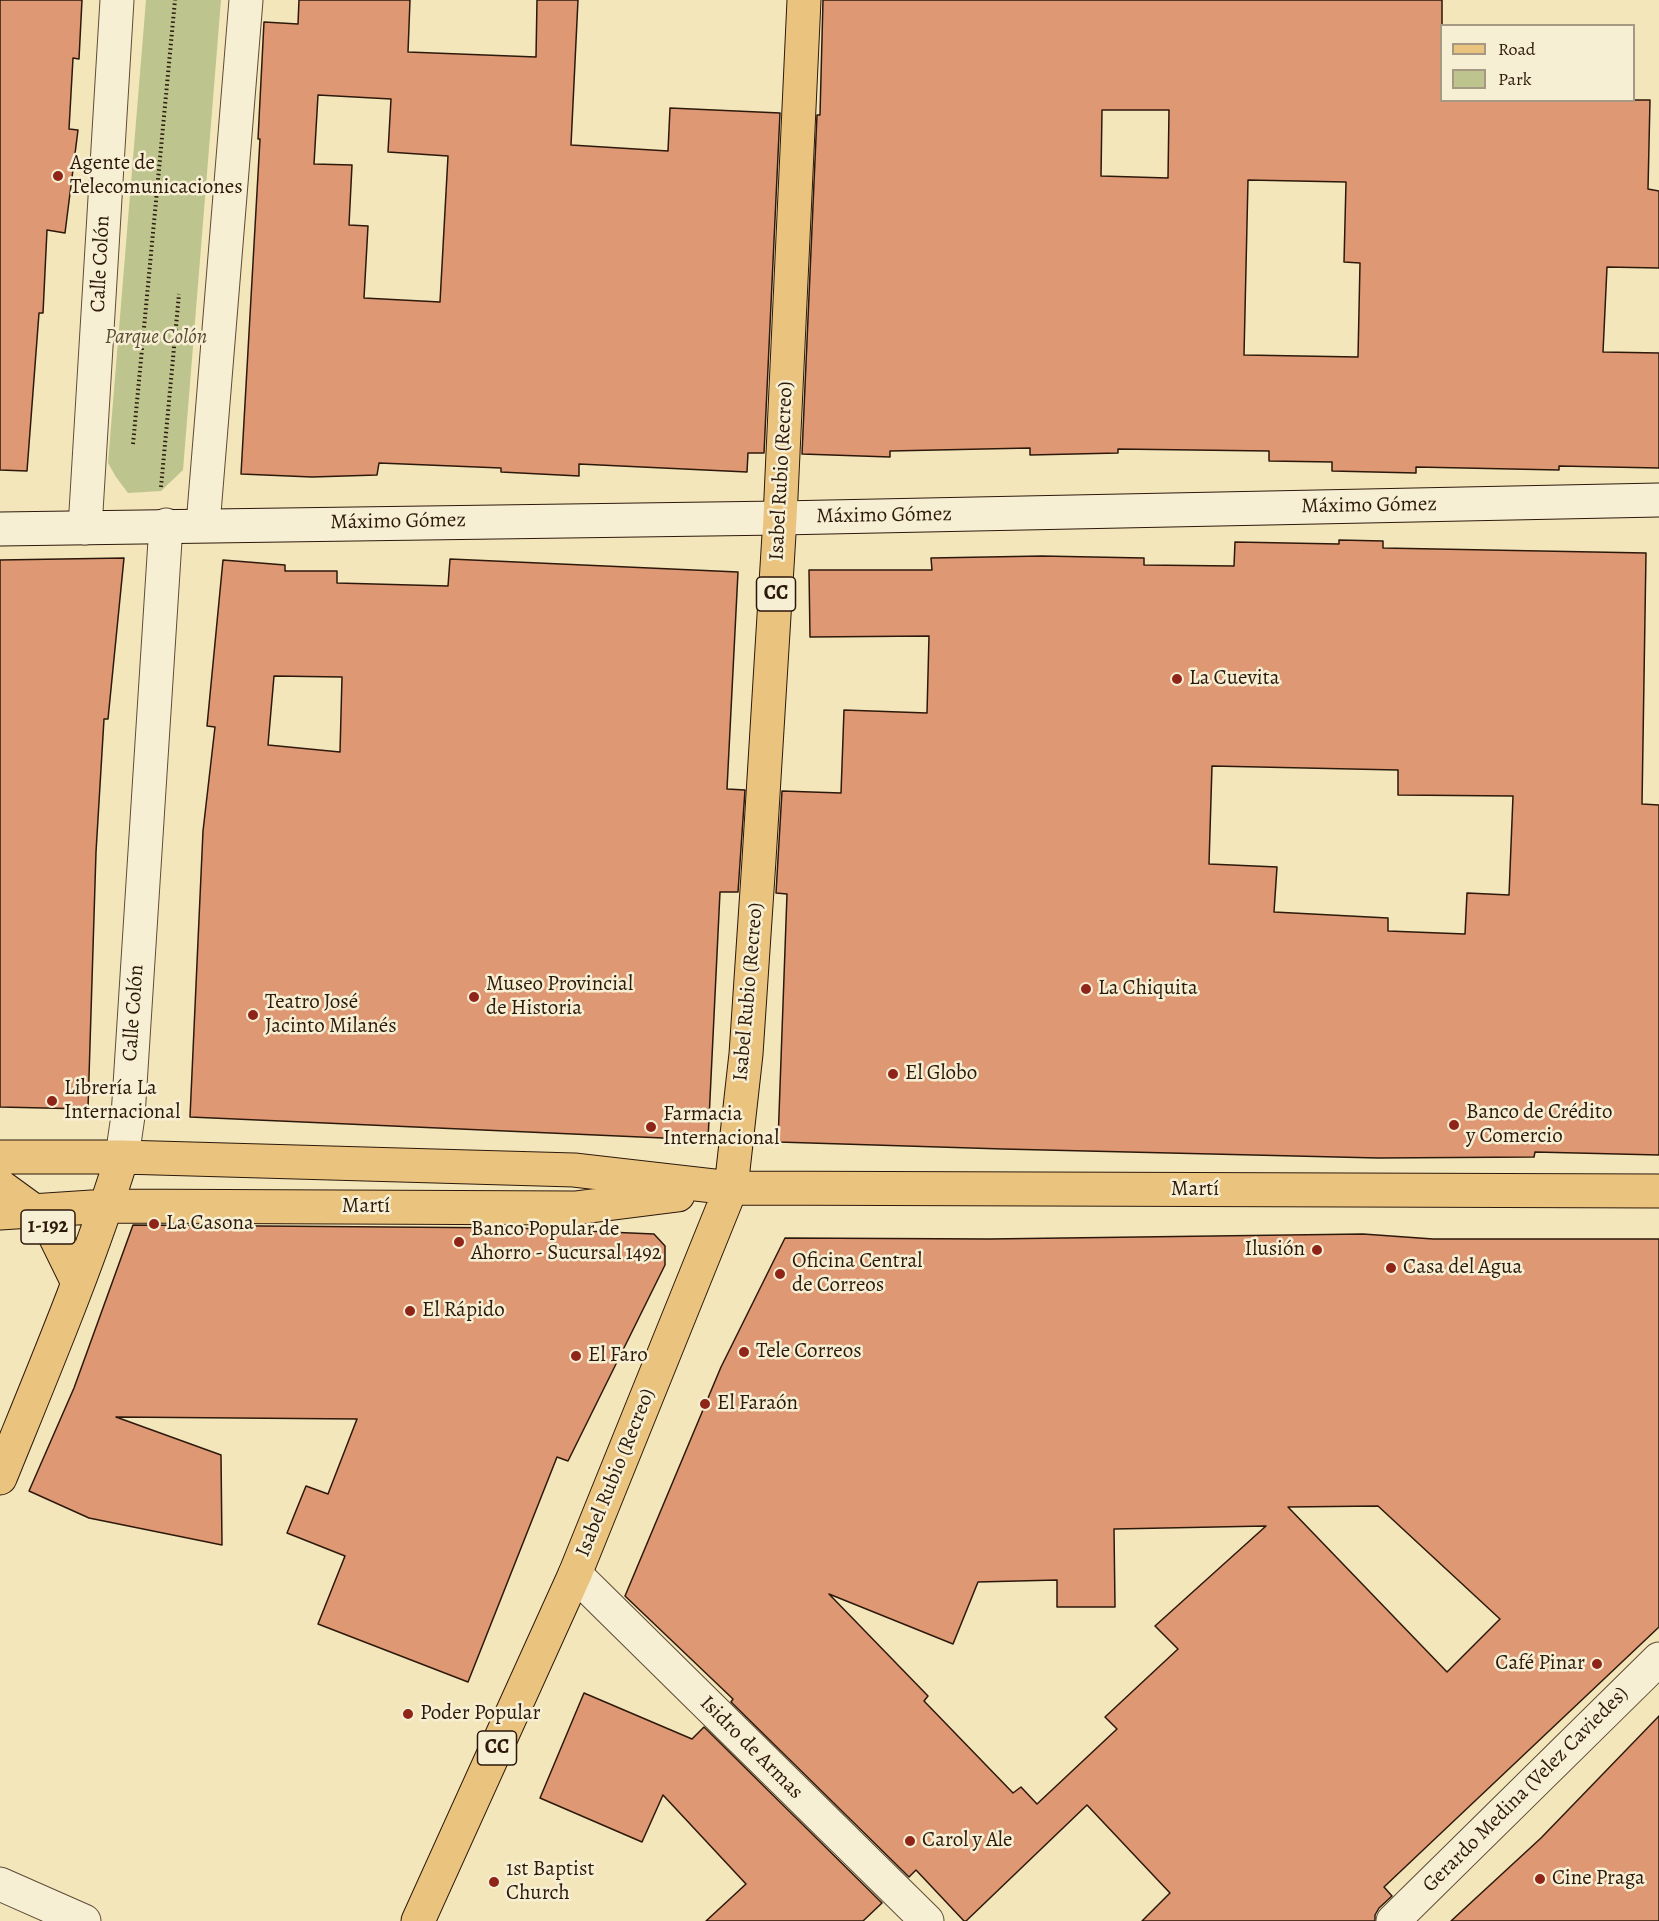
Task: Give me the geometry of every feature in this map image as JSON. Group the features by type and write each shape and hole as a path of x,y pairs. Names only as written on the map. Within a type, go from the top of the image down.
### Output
{"main road":[{"name":"Isabel Rubio (Recreo)","path":"418,1921 575,1574 731,1188 746,1054 780,518 804,0"},
{"name":"Martí","path":"0,1157 122,1157 573,1170 731,1188 1659,1191"},
{"name":"Calle Colón","path":"0,1478 78,1283 107,1206 122,1157"},
{"name":"1-192","path":"0,1186 33,1210 53,1232 78,1283"},
{"name":"Martí","path":"0,1213 107,1206 575,1208 731,1188"}],"street":[{"name":"Calle Colón","path":"85,528 117,0"},
{"path":"203,525 246,0"},
{"name":"Máximo Gómez","path":"0,529 780,518 1659,500"},
{"name":"Calle Colón","path":"122,1157 128,1116 166,525"},
{"name":"Isidro de Armas","path":"575,1574 927,1921"},
{"name":"Gerardo Medina (Velez Caviedes)","path":"1393,1921 1659,1659"},
{"path":"0,1884 84,1921"}],"path":[{"path":"133,446 176,0"}],"green space":[{"name":"Parque Colón","path":"146,0 221,0 183,470 161,491 128,493 108,463"}],"building":[{"path":"0,0 82,0 79,59 73,58 69,129 78,130 65,233 47,230 43,313 39,313 27,471 0,470"},
{"path":"299,0 410,0 408,52 536,57 537,0 578,0 571,145 668,151 670,108 780,113 764,453 748,453 747,472 579,464 579,476 501,472 501,468 379,463 377,475 312,477 241,474 260,139 258,139 264,22 298,24","holes":["318,95 391,99 388,152 448,156 440,302 364,298 368,226 349,225 352,165 314,164"]},
{"path":"823,0 1442,0 1440,102 1635,102 1635,100 1650,100 1648,189 1659,191 1659,268 1607,267 1603,352 1659,353 1659,468 1559,466 1559,470 1416,467 1416,473 1332,471 1332,462 1269,461 1269,451 1118,449 1118,453 1030,455 1030,448 890,451 890,457 802,454 817,115 820,115","holes":["1102,110 1169,110 1168,178 1101,176","1248,180 1346,182 1344,262 1360,263 1358,357 1244,355"]},
{"path":"1339,540 1383,541 1383,548 1646,553 1642,804 1659,805 1659,1155 1535,1152 1534,1157 1378,1158 778,1142 787,894 776,893 782,791 841,793 844,710 927,713 929,636 810,637 809,570 932,570 931,558 1042,556 1144,558 1144,565 1234,566 1235,542 1339,544","holes":["1212,766 1398,770 1398,795 1513,796 1509,895 1467,893 1465,934 1388,931 1388,918 1274,912 1277,867 1209,864"]},
{"path":"124,558 108,719 104,719 96,852 88,1109 0,1107 0,560"},
{"path":"450,559 738,572 727,789 745,790 738,892 720,892 708,1140 190,1117 203,831 215,727 207,726 223,560 285,565 285,571 337,571 337,583 448,586","holes":["274,676 342,677 340,752 268,745"]},
{"path":"133,1225 516,1228 654,1234 665,1246 665,1265 568,1461 557,1457 468,1682 318,1624 345,1556 287,1533 306,1486 328,1494 357,1419 116,1417 221,1455 222,1545 89,1518 29,1491 74,1388"},
{"path":"1363,1234 1433,1239 1659,1239 1659,1627 1384,1887 1392,1896 1379,1908 1375,1921 1142,1921 1170,1893 1087,1805 964,1921 916,1870 909,1877 731,1702 733,1699 625,1596 721,1367 785,1238 989,1239","holes":["1378,1506 1500,1619 1447,1672 1288,1507","1266,1526 1155,1626 1178,1649 1105,1717 1117,1729 1037,1804 1021,1787 1013,1793 924,1701 928,1696 829,1594 953,1644 978,1582 1057,1580 1057,1607 1115,1607 1114,1529"]},
{"path":"584,1693 692,1739 704,1727 882,1903 863,1921 706,1921 746,1884 663,1795 642,1842 540,1798"},
{"path":"1659,1716 1659,1921 1451,1921 1541,1838"}],"place":[{"name":"Agente de Telecomunicaciones","path":"58,176"},
{"name":"La Cuevita","path":"1177,679"},
{"name":"La Chiquita","path":"1086,989"},
{"name":"Museo Provincial de Historia","path":"474,997"},
{"name":"Teatro José Jacinto Milanés","path":"253,1015"},
{"name":"El Globo","path":"893,1074"},
{"name":"Librería La Internacional","path":"52,1101"},
{"name":"Banco de Crédito y Comercio","path":"1454,1125"},
{"name":"Farmacia Internacional","path":"651,1127"},
{"name":"La Casona","path":"154,1224"},
{"name":"Banco Popular de Ahorro - Sucursal 1492","path":"459,1242"},
{"name":"Ilusión","path":"1317,1250"},
{"name":"Casa del Agua","path":"1391,1268"},
{"name":"Oficina Central de Correos","path":"780,1274"},
{"name":"El Rápido","path":"410,1311"},
{"name":"Tele Correos","path":"744,1352"},
{"name":"El Faro","path":"576,1356"},
{"name":"El Faraón","path":"705,1404"},
{"name":"Café Pinar","path":"1597,1664"},
{"name":"Poder Popular","path":"408,1714"},
{"name":"Carol y Ale","path":"910,1841"},
{"name":"Cine Praga","path":"1540,1879"},
{"name":"1st Baptist Church","path":"494,1882"}]}
